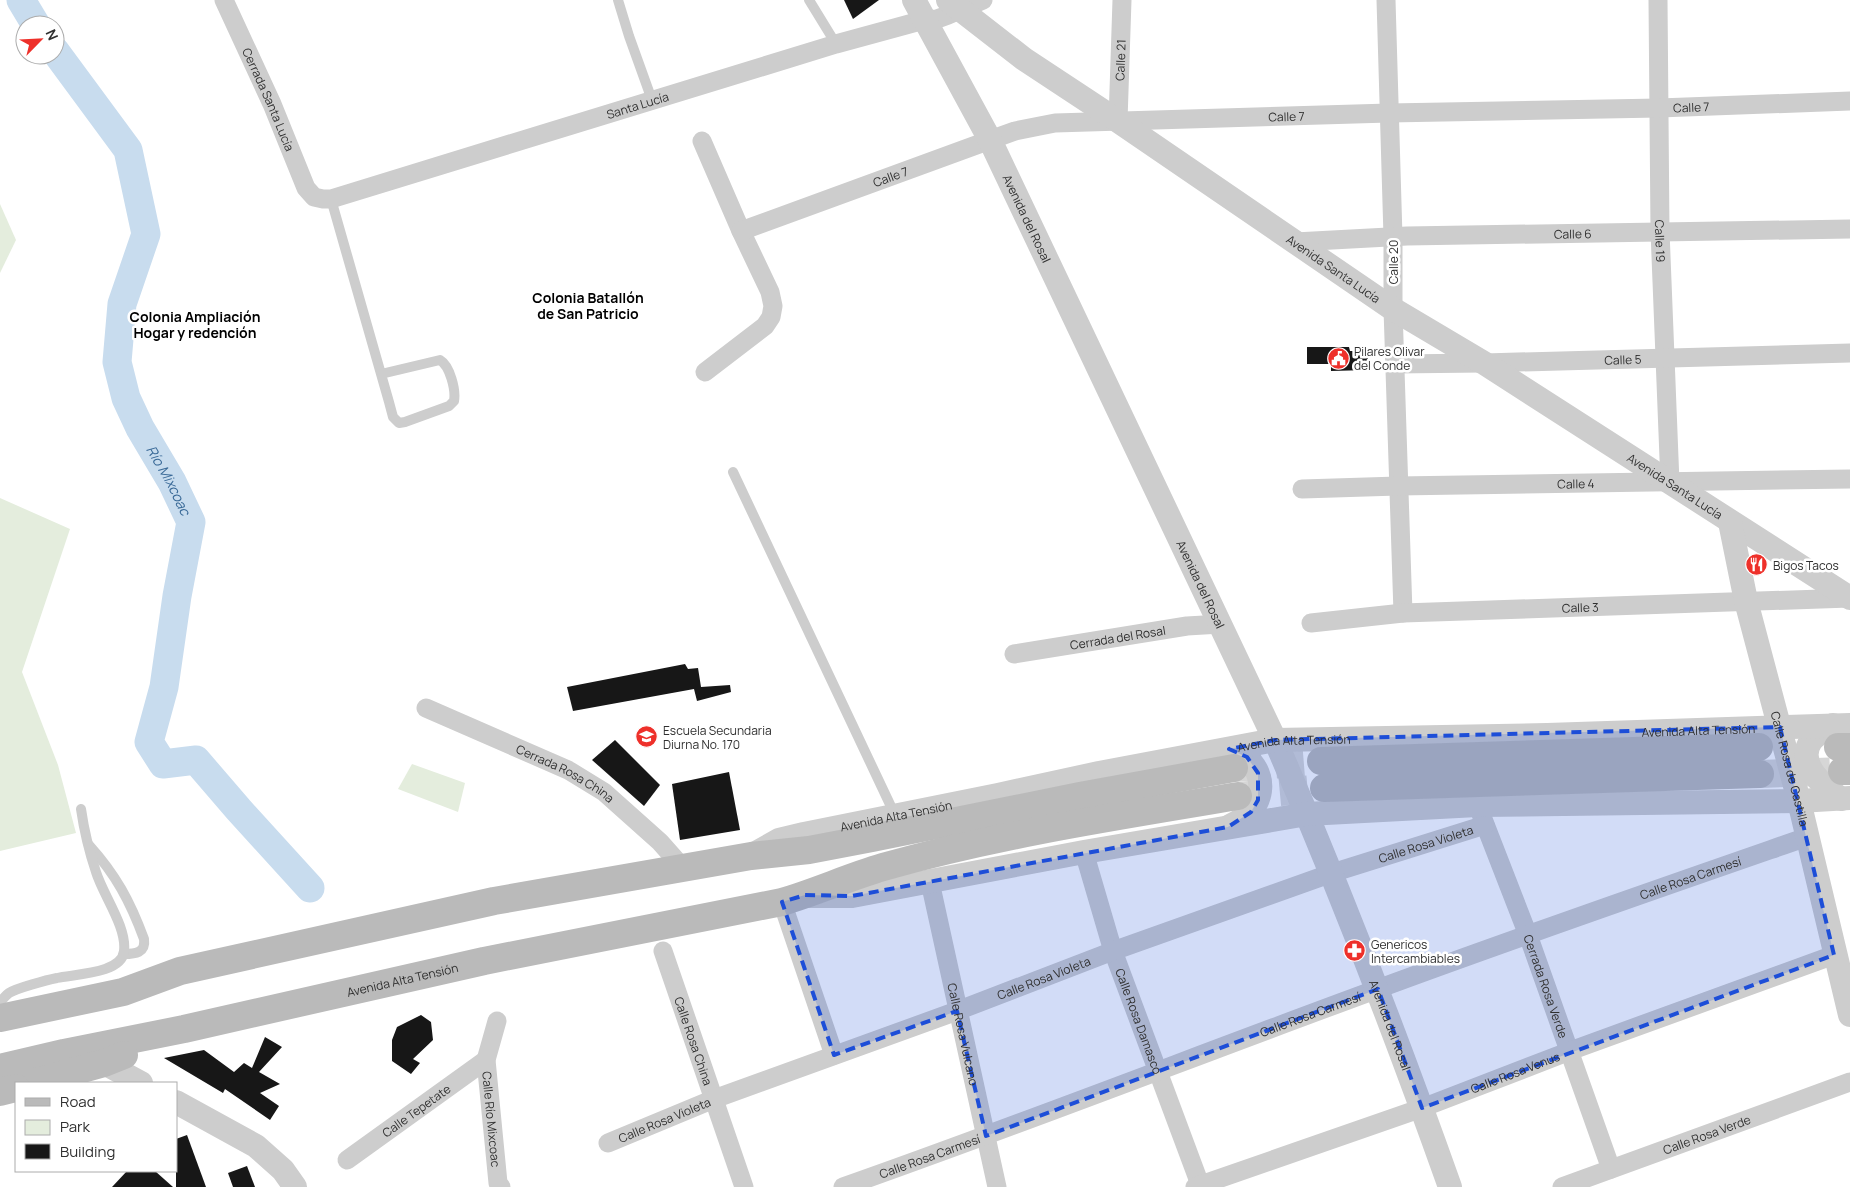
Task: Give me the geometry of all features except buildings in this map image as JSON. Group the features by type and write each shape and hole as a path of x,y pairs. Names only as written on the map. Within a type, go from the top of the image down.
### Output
{"main road":[{"name":"Avenida Alta Tensión","path":"1321,761 1759,748"},
{"name":"Avenida Alta Tensión","path":"0,1007 123,992 180,971 494,901 751,856 809,850 872,838 1080,796 1232,758"},
{"path":"1324,788 1760,774"},
{"name":"Avenida Alta Tensión","path":"0,1068 184,1029 484,961 656,940 794,899 882,868 964,847 1087,822 1238,796"},
{"path":"36,1082 104,1063 184,1029"},
{"path":"0,1092 15,1088"}],"street":[{"name":"Cerrada Santa Lucía","path":"224,0 272,104 302,181 322,198"},
{"name":"Calle 21","path":"1118,121 1122,0"},
{"name":"Calle 20","path":"1386,0 1393,236 1392,309 1403,613"},
{"name":"Calle 19","path":"1658,0 1660,231 1670,482"},
{"name":"Santa Lucía","path":"322,198 836,44 919,10 937,19 964,3"},
{"name":"Avenida Santa Lucía","path":"964,3 1024,59 1118,121 1392,309 1484,363 1850,598"},
{"name":"Avenida del Rosal","path":"919,10 990,140 1221,624 1274,740 1332,873 1378,989 1450,1187"},
{"name":"Calle 7","path":"741,231 990,140 1055,123 1389,113 1660,108 1850,101"},
{"path":"702,141 770,292 773,306 771,317 765,326 705,372"},
{"name":"Calle 6","path":"1295,242 1393,236 1850,229"},
{"name":"Calle 5","path":"1394,364 1850,353"},
{"name":"Calle 4","path":"1302,489 1850,479"},
{"name":"Calle Rosa de Castilla","path":"1730,522 1746,601 1799,801 1834,955 1850,1015"},
{"name":"Calle 3","path":"1311,623 1403,613 1850,598"},
{"name":"Cerrada del Rosal","path":"1014,654 1188,626 1221,624"},
{"name":"Cerrada Rosa China","path":"426,708 568,770 604,792 660,842 683,868"},
{"name":"Avenida Alta Tensión","path":"751,856 779,840 1099,773 1232,758 1274,740 1780,727 1844,747"},
{"path":"1844,747 1816,736 1811,741 1807,754 1808,763 1818,779 1827,788 1846,798"},
{"path":"1228,827 1251,812 1258,800 1260,786 1258,773 1251,761 1240,752 1232,758"},
{"name":"Avenida Alta Tensión","path":"794,899 852,896 1084,852 1307,814 1481,815 1846,798"},
{"name":"Calle Rosa Violeta","path":"608,1143 714,1099 957,1011 1113,951 1332,873 1481,815"},
{"name":"Cerrada Rosa Verde","path":"1481,815 1528,935 1611,1169"},
{"name":"Calle Rosa Carmesí","path":"844,1187 986,1136 1378,989 1807,837"},
{"name":"Calle Rosa Damasco","path":"1084,852 1113,951 1199,1186"},
{"name":"Calle Rosa Vulcano","path":"930,882 997,1187"},
{"path":"794,899 834,1055"},
{"name":"Calle Rosa China","path":"656,940 744,1187"},
{"name":"Calle Rosa Venus","path":"1199,1186 1422,1108 1570,1051 1834,955"},
{"name":"Calle Río Mixcoac","path":"496,1186 486,1060 497,1021"},
{"name":"Calle Tepetate","path":"346,1160 486,1060"},
{"path":"104,1063 139,1082"},
{"name":"Calle Rosa Verde","path":"1562,1187 1850,1082"},
{"path":"178,1103 256,1146 283,1170 295,1187"}],"lane":[{"path":"618,0 652,100"},
{"path":"809,0 836,44"},
{"path":"322,198 397,423 402,423 449,406 454,401 455,393 447,369 444,362 440,360 381,374"},
{"path":"733,472 895,816"},
{"path":"0,1007 10,992 57,978 96,972 119,962 124,954 124,942 120,929 96,874 86,842 81,809"},
{"path":"86,842 107,866 120,885 144,939 145,943 142,951 135,954 124,954"}],"highlighted area":[{"path":"1780,727 1834,955 1422,1108 1378,989 986,1136 957,1011 834,1055 782,902 805,895 852,896 1228,827 1251,812 1258,800 1258,773 1247,757 1229,749 1275,740"}],"green space":[{"path":"0,204 16,240 0,273"},
{"path":"0,498 70,529 22,672 58,765 76,833 0,851"},
{"path":"412,764 465,783 458,812 398,789"}],"waterway":[{"name":"Río Mixcoac","path":"21,0 30,15"},
{"name":"Río Mixcoac","path":"65,65 128,150 146,234 122,304 117,362 126,398 140,428 172,482 191,522 177,596 164,687 149,742 163,764 196,760 310,888"}],"tunnel":[{"path":"1234,768 1321,761"},
{"path":"1760,774 1842,771"},
{"path":"1238,796 1324,788"}],"place":[{"name":"Pilares Olivar del Conde","path":"1338,358"},
{"name":"Bigos Tacos","path":"1757,565"},
{"name":"Escuela Secundaria Diurna No. 170","path":"647,737"},
{"name":"Genericos Intercambiables","path":"1355,951"}],"district":[{"name":"Colonia Batallón de San Patricio","path":"588,306"},
{"name":"Colonia Ampliación Hogar y redención","path":"195,324"}]}
